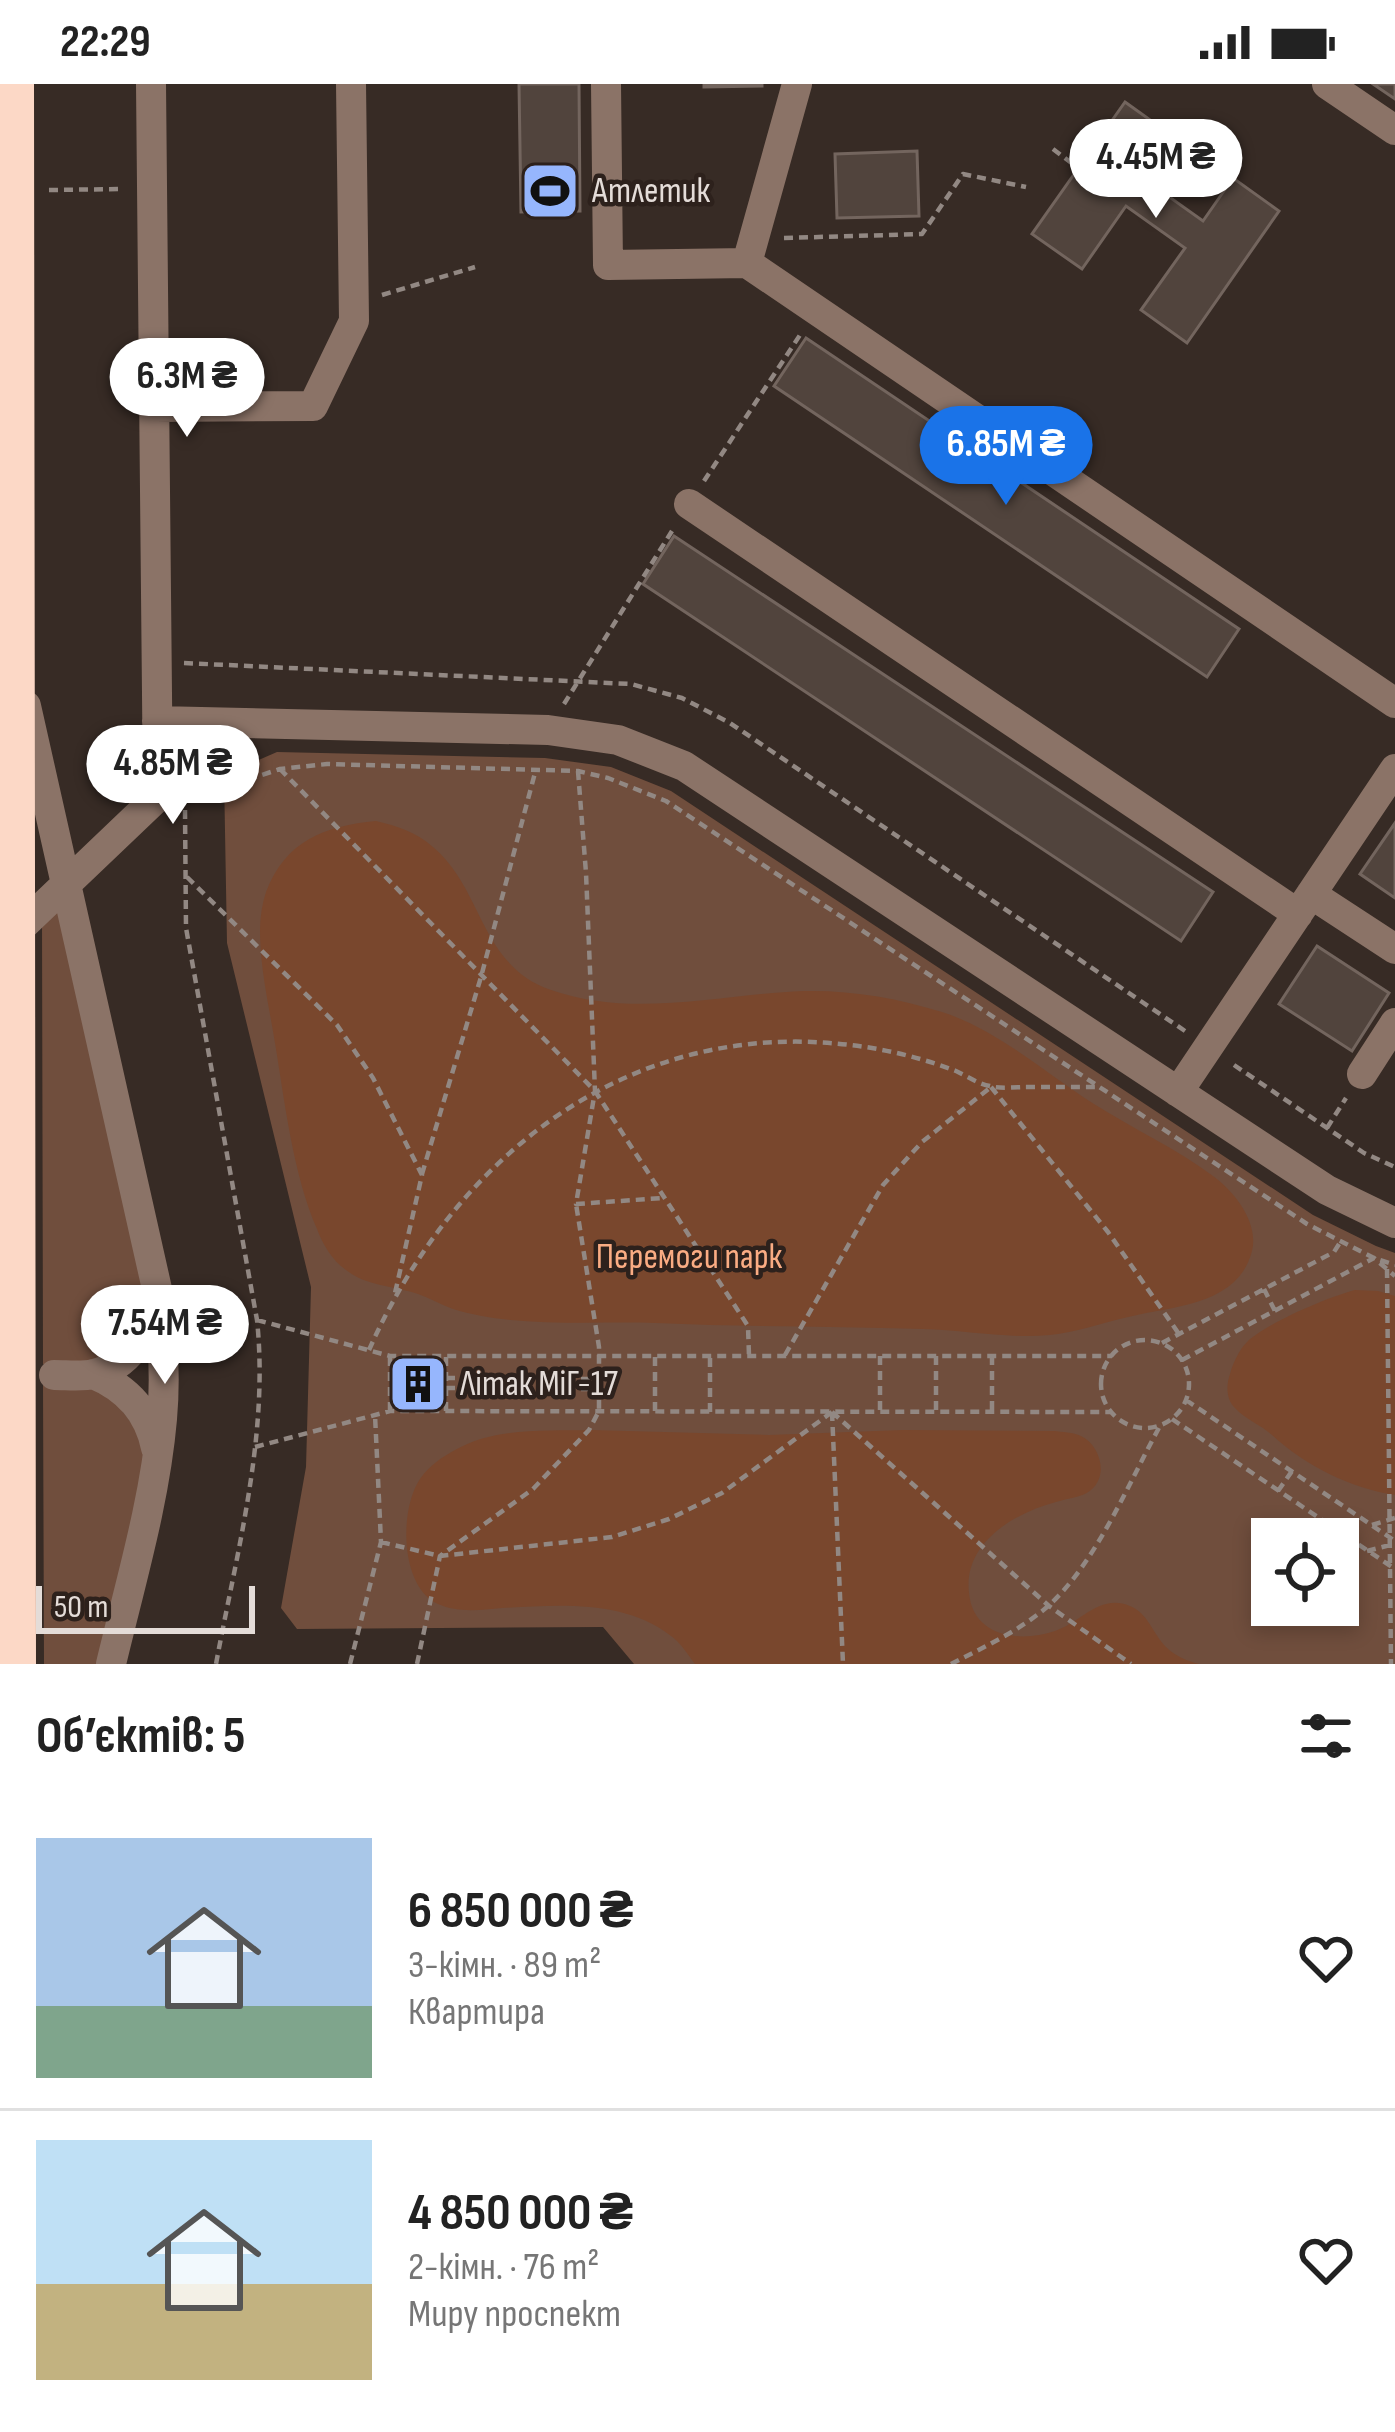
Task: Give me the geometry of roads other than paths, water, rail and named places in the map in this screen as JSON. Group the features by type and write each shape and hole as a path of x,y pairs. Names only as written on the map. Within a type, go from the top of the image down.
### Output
{"highway":[{"path":"16,84 18,1664"}],"street":[{"path":"151,84 158,796"},
{"path":"154,407 313,406 354,321 351,84"},
{"path":"606,84 608,265 751,251 1395,703"},
{"path":"751,251 797,84"},
{"path":"1327,84 1395,130"},
{"path":"689,504 1305,904 1395,949"},
{"path":"16,665 157,1289 164,1374 158,1460 112,1664"},
{"path":"157,721 548,730 618,740 684,766 1327,1190 1395,1223"},
{"path":"17,931 235,723"},
{"path":"1178,1092 1395,770"},
{"path":"1362,1073 1395,1023"},
{"path":"54,1375 94,1374 134,1348 151,1321 157,1289"},
{"path":"94,1374 122,1389 144,1413 158,1460"}],"place":[{"name":"Атлетик","path":"550,191"},
{"name":"Літак МіГ-17","path":"418,1384"}],"park label":[{"name":"Перемоги парк","path":"689,1257"}]}
